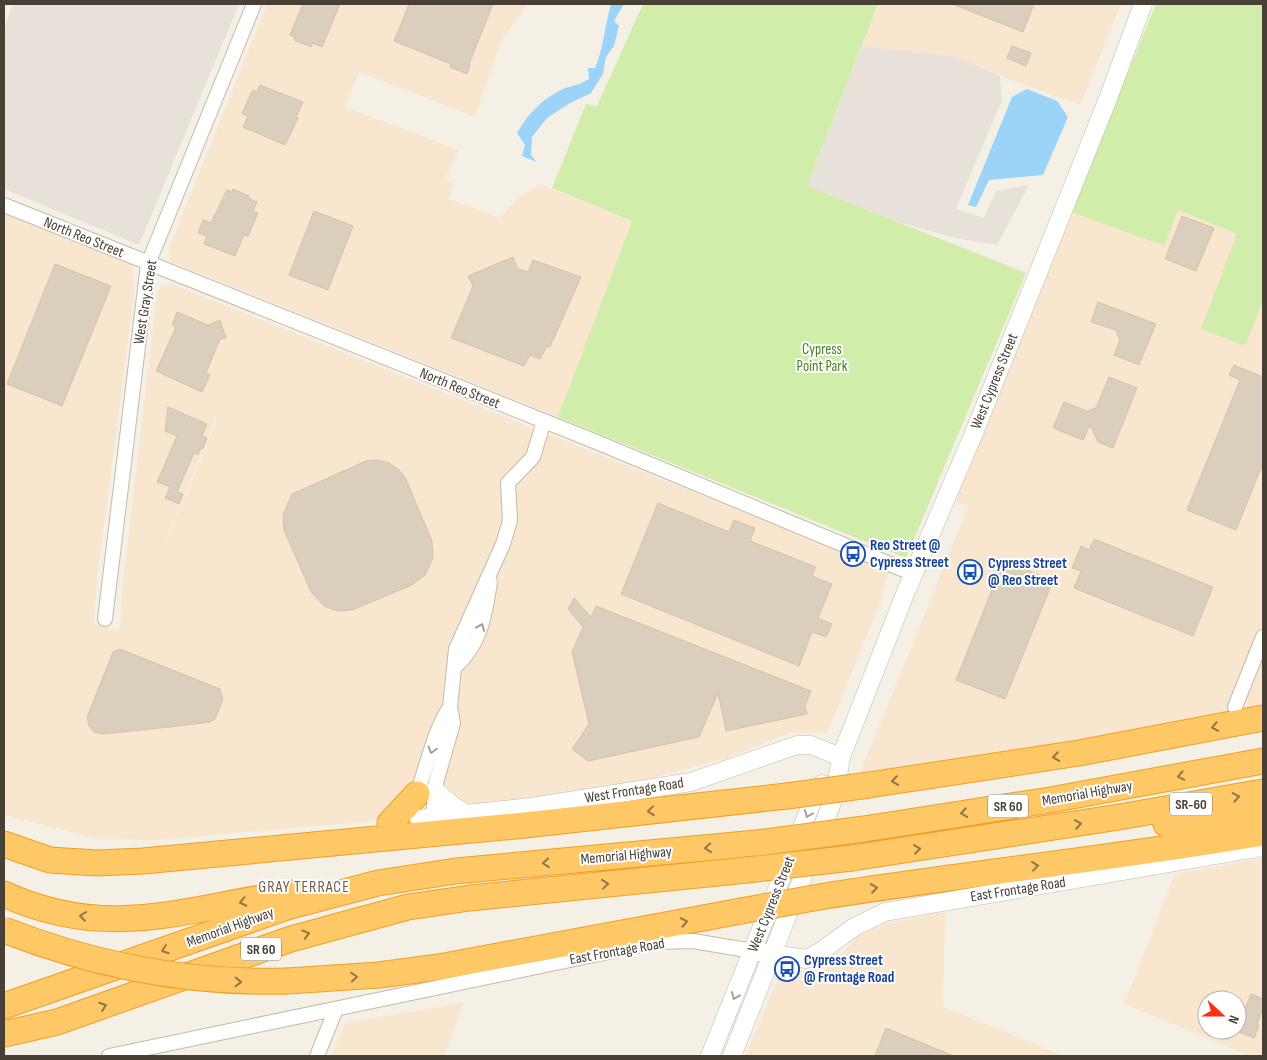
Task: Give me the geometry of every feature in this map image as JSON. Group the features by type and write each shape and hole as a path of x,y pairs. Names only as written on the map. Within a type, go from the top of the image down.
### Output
{"highway":[{"path":"4,844 50,860 97,863 525,825 869,785 1079,753 1263,718"},
{"name":"Memorial Highway","path":"4,1006 287,907 378,883 456,871 757,843 1050,800 1263,761"},
{"path":"390,823 426,792"},
{"name":"Memorial Highway","path":"4,1034 57,1022 291,939 408,907 470,898 852,858 1119,817 1263,792"},
{"name":"Memorial Highway","path":"1119,817 1160,825 1263,814"},
{"path":"4,838 39,846 77,851 116,850 426,818"},
{"path":"4,930 50,948 133,969 224,981 288,981 379,974 471,960 825,896 942,878 1128,855 1263,833"},
{"path":"4,894 63,912 106,919 127,920 190,913 274,895 326,887 378,883"},
{"path":"4,1046 57,1022"}],"street":[{"name":"West Gray Street","path":"105,619 148,264 254,4"},
{"name":"West Cypress Street","path":"732,1056 835,795 841,757 1109,96 1143,4"},
{"name":"North Reo Street","path":"4,205 544,421 914,574"},
{"path":"426,818 426,792 439,723 450,707 455,667 469,654 484,619 494,561 510,521 508,483 533,457 544,421"},
{"path":"1235,707 1263,637"},
{"name":"West Frontage Road","path":"426,818 531,807 691,782 798,745 811,745 841,757"},
{"name":"West Cypress Street","path":"710,1056 817,790 841,757"},
{"path":"426,792 466,814"},
{"name":"East Frontage Road","path":"109,1056 656,942 694,941 800,960 814,957 854,927 885,912 1263,847"},
{"path":"318,1056 336,1009"}],"shaded area":[{"path":"13,4 239,4 139,245 4,189 4,29"},
{"path":"267,4 528,4 501,41 475,117 359,72 345,107 459,150 445,179 454,184 449,199 500,218 517,199 540,184 632,221 558,417 171,262 168,251"},
{"path":"878,4 1121,4 1080,105 1000,76 957,57 862,46"},
{"path":"862,46 957,57 1000,76 1002,100 956,209 984,218 996,191 1029,185 997,245 955,238 898,222 807,186"},
{"path":"1178,210 1237,234 1245,346 1263,301 1263,622 1225,716 858,778 968,507 953,501 1071,212 1163,246"},
{"path":"4,211 132,264 134,296 97,579 94,624 116,630 120,628 123,583 157,293 161,285 174,285 887,569 889,572 882,591 883,597 827,733 789,733 724,759 606,790 470,805 373,821 157,840 99,839 4,815","holes":["215,420 217,421 165,544"]},
{"path":"1263,649 1263,706 1245,710 1244,698"},
{"path":"1263,858 1263,1056 1242,1056 1243,1053 1211,1040 1247,1040 1247,990 1197,990 1197,1034 1124,1004 1175,874"},
{"path":"945,912 943,1007 1064,1056 745,1056 778,979 801,980 818,976 859,936 886,923"},
{"path":"464,1003 444,1056 332,1056 345,1023"}],"green space":[{"name":"Cypress Point Park","path":"643,4 878,4 807,186 1026,273 906,558 558,417 632,221 552,188 586,104 597,106"},
{"path":"1156,4 1263,4 1263,301 1245,346 1201,329 1237,234 1178,210 1164,246 1071,212"}],"water":[{"path":"611,4 624,4 614,21 619,26 614,46 606,57 603,74 591,93 570,103 547,118 532,137 531,155 537,162 522,156 525,145 517,133 530,114 540,103 552,95 589,79 588,68 595,68 598,60"},
{"path":"1027,89 1057,101 1068,117 1043,175 989,180 976,207 968,205 1012,97"}],"building":[{"path":"303,4 340,4 322,47 313,43 311,47 294,40 295,37 290,35"},
{"path":"409,4 493,4 469,64 467,74 450,67 451,64 394,41"},
{"path":"952,4 1034,4 1023,32"},
{"path":"1012,46 1031,53 1026,66 1007,58"},
{"path":"260,85 303,102 296,117 298,118 285,145 243,127 248,116 242,114 251,93 253,90 257,92"},
{"path":"233,189 257,202 253,211 258,213 248,236 244,235 235,256 204,244 207,236 198,233 203,220 211,223 227,190 232,192"},
{"path":"314,211 353,226 328,290 289,275"},
{"path":"1182,216 1214,228 1196,271 1165,259"},
{"path":"513,257 517,268 528,272 533,260 581,277 550,347 547,346 540,359 530,355 524,366 451,338 473,286 468,276"},
{"path":"55,264 111,286 62,406 7,384"},
{"path":"1098,302 1156,324 1139,365 1114,355 1120,340 1116,330 1091,322"},
{"path":"177,312 208,325 220,320 226,338 220,339 206,373 210,375 202,392 156,371 176,327 172,325"},
{"path":"1234,365 1263,377 1263,463 1236,530 1187,510 1240,380 1229,375"},
{"path":"1109,377 1137,388 1113,448 1098,442 1090,425 1083,440 1053,428 1064,402 1087,411 1096,408"},
{"path":"168,407 207,424 202,436 207,438 203,449 201,448 198,455 194,453 177,492 183,494 179,504 165,498 170,487 157,482 177,436 165,431"},
{"path":"378,460 389,463 405,477 432,541 433,558 425,575 412,585 352,610 337,611 324,606 311,592 284,530 283,515 292,494 366,461"},
{"path":"658,503 729,532 734,520 755,528 750,541 816,567 812,576 832,584 818,618 832,624 826,637 812,632 799,666 621,594"},
{"path":"1094,539 1213,587 1193,636 1074,588 1081,571 1072,568 1081,546 1089,550"},
{"path":"1004,560 1053,581 1005,699 956,680"},
{"path":"574,598 591,617 596,606 811,691 805,706 807,714 726,731 718,693 699,737 588,761 572,749 589,724 572,652 583,627 568,609"},
{"path":"120,649 220,689 223,699 215,719 210,722 170,727 103,734 94,732 89,726 87,717 113,652"},
{"path":"1251,994 1263,999 1263,1008 1257,1024 1259,1026 1254,1038 1247,1035 1247,1004"},
{"path":"886,1028 954,1056 875,1056"}],"place":[{"name":"Reo Street @ Cypress Street","path":"853,554"},
{"name":"Cypress Street @ Reo Street","path":"970,572"},
{"name":"Cypress Street @ Frontage Road","path":"787,969"}],"district":[{"name":"GRAY TERRACE","path":"304,886"}]}
